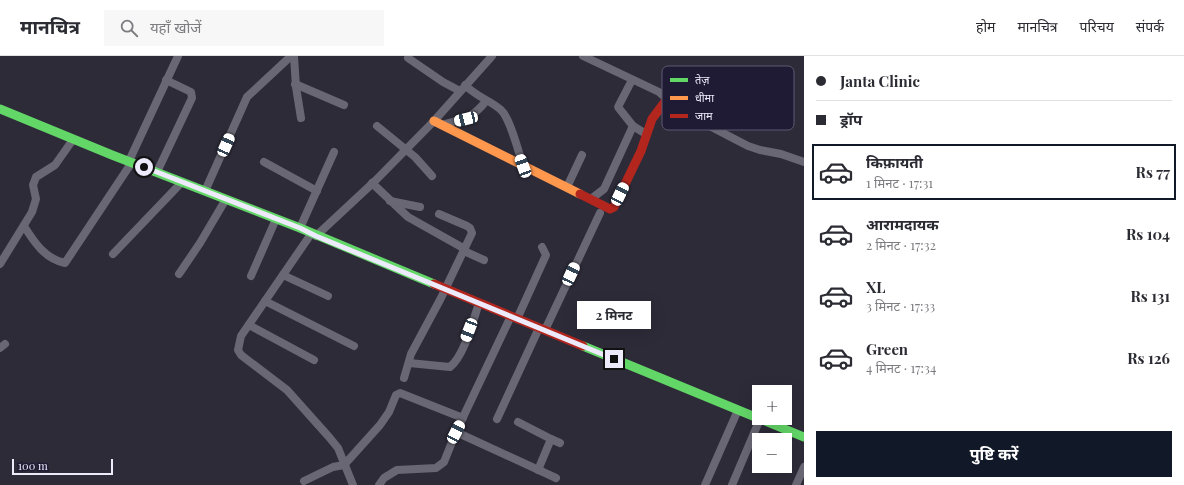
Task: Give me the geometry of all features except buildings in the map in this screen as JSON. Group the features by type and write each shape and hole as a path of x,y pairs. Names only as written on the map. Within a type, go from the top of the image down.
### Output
{"street":[{"path":"24,226 40,249 56,261 65,263 131,162 166,80 178,56"},
{"path":"204,191 247,97 291,56"},
{"path":"294,56 295,84 301,118"},
{"path":"353,485 338,448 287,390 240,355 238,350 241,336 283,274 313,235 372,183 406,149 438,123 463,88 492,56"},
{"path":"583,56 662,95"},
{"path":"408,58 443,82 463,88 502,111 507,118 523,166"},
{"path":"157,172 192,98 191,92 166,80"},
{"path":"632,80 618,107 633,126 646,134"},
{"path":"295,84 344,105"},
{"path":"438,123 466,119 474,114 486,101"},
{"path":"438,123 610,209 614,207 641,151 646,134 655,115 662,106"},
{"path":"0,109 72,141 131,162 300,228 313,235 752,416"},
{"path":"377,126 406,149 432,176"},
{"path":"591,199 604,189 633,126"},
{"path":"717,130 748,146 781,154 804,162"},
{"path":"0,264 24,226 35,205 34,181 40,173 55,165 72,141"},
{"path":"300,228 334,152"},
{"path":"567,187 582,155"},
{"path":"264,162 317,191"},
{"path":"113,254 182,182"},
{"path":"372,183 408,216 464,250 484,260"},
{"path":"179,274 200,243 226,199"},
{"path":"390,201 420,207"},
{"path":"497,419 600,213"},
{"path":"404,378 414,349 472,233 470,228 440,214"},
{"path":"251,276 276,219"},
{"path":"379,485 384,478 397,470 436,468 441,466 444,462 456,432 546,255 542,247"},
{"path":"283,274 328,296"},
{"path":"265,302 354,346"},
{"path":"409,362 450,367 454,364 459,356 479,303"},
{"path":"249,325 314,360"},
{"path":"304,481 333,467 344,465 380,425 389,412 396,396 400,393 463,418"},
{"path":"705,485 738,410"},
{"path":"518,422 560,443"},
{"path":"732,485 757,425"},
{"path":"775,425 804,437"},
{"path":"456,432 556,478"},
{"path":"538,470 551,439"},
{"path":"796,485 804,467"}],"traffic: fast":[{"path":"0,109 112,155 300,228 434,284"},
{"path":"583,346 804,437"}],"traffic: slow":[{"path":"434,121 580,194"}],"traffic: jam":[{"path":"580,194 610,209 614,207 641,151 652,119 662,106"},
{"path":"434,284 583,346"}],"route":[{"path":"144,167 300,228 316,236 614,359"}]}
